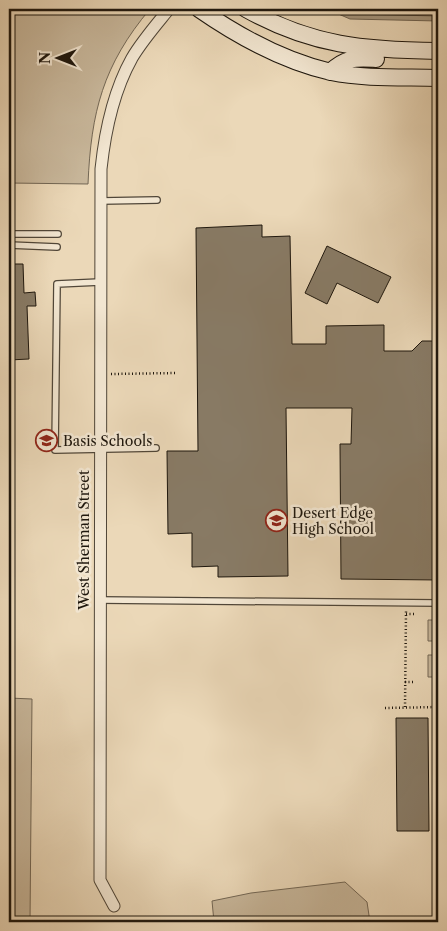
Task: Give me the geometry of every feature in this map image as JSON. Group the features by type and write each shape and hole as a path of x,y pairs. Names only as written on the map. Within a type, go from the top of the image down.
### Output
{"street":[{"name":"West Sherman Street","path":"114,906 100,880 99,449 101,201 104,139 121,80 143,42 169,9"},
{"path":"199,9 255,44 330,72 373,76 438,78"},
{"path":"246,9 278,26 339,44 389,51 434,51"},
{"path":"330,72 342,60 351,58 398,60 434,51"}],"lane":[{"path":"101,201 157,200"},
{"path":"9,234 58,234"},
{"path":"9,244 57,247"},
{"path":"100,282 57,284 55,450 156,448"},
{"path":"99,600 438,602"}],"path":[{"path":"100,375 177,373"},
{"path":"405,602 405,708"},
{"path":"406,614 415,614"},
{"path":"405,682 415,682"},
{"path":"385,708 438,707"}],"shaded area":[{"path":"9,9 150,9 121,50 102,90 92,134 88,184 9,183"},
{"path":"428,620 438,620 438,641 428,641"},
{"path":"428,655 438,655 438,677 428,677"},
{"path":"9,698 32,699 30,922 9,922"},
{"path":"345,882 367,902 370,922 214,922 212,901 251,893"}],"water":[{"path":"327,9 438,9 438,21 350,19"}],"building":[{"path":"262,225 262,237 290,236 292,344 326,344 326,326 384,325 384,351 412,351 422,341 438,341 438,580 341,579 340,444 351,444 352,408 286,408 288,576 218,577 218,566 192,567 192,533 168,534 167,451 198,451 196,228"},
{"path":"327,246 391,277 378,303 337,283 327,304 305,293"},
{"path":"9,264 23,264 24,293 35,292 36,306 27,306 29,359 9,360"},
{"path":"396,718 428,718 429,831 397,831"}],"place":[{"name":"Basis Schools","path":"47,441"},
{"name":"Desert Edge High School","path":"276,521"}]}
